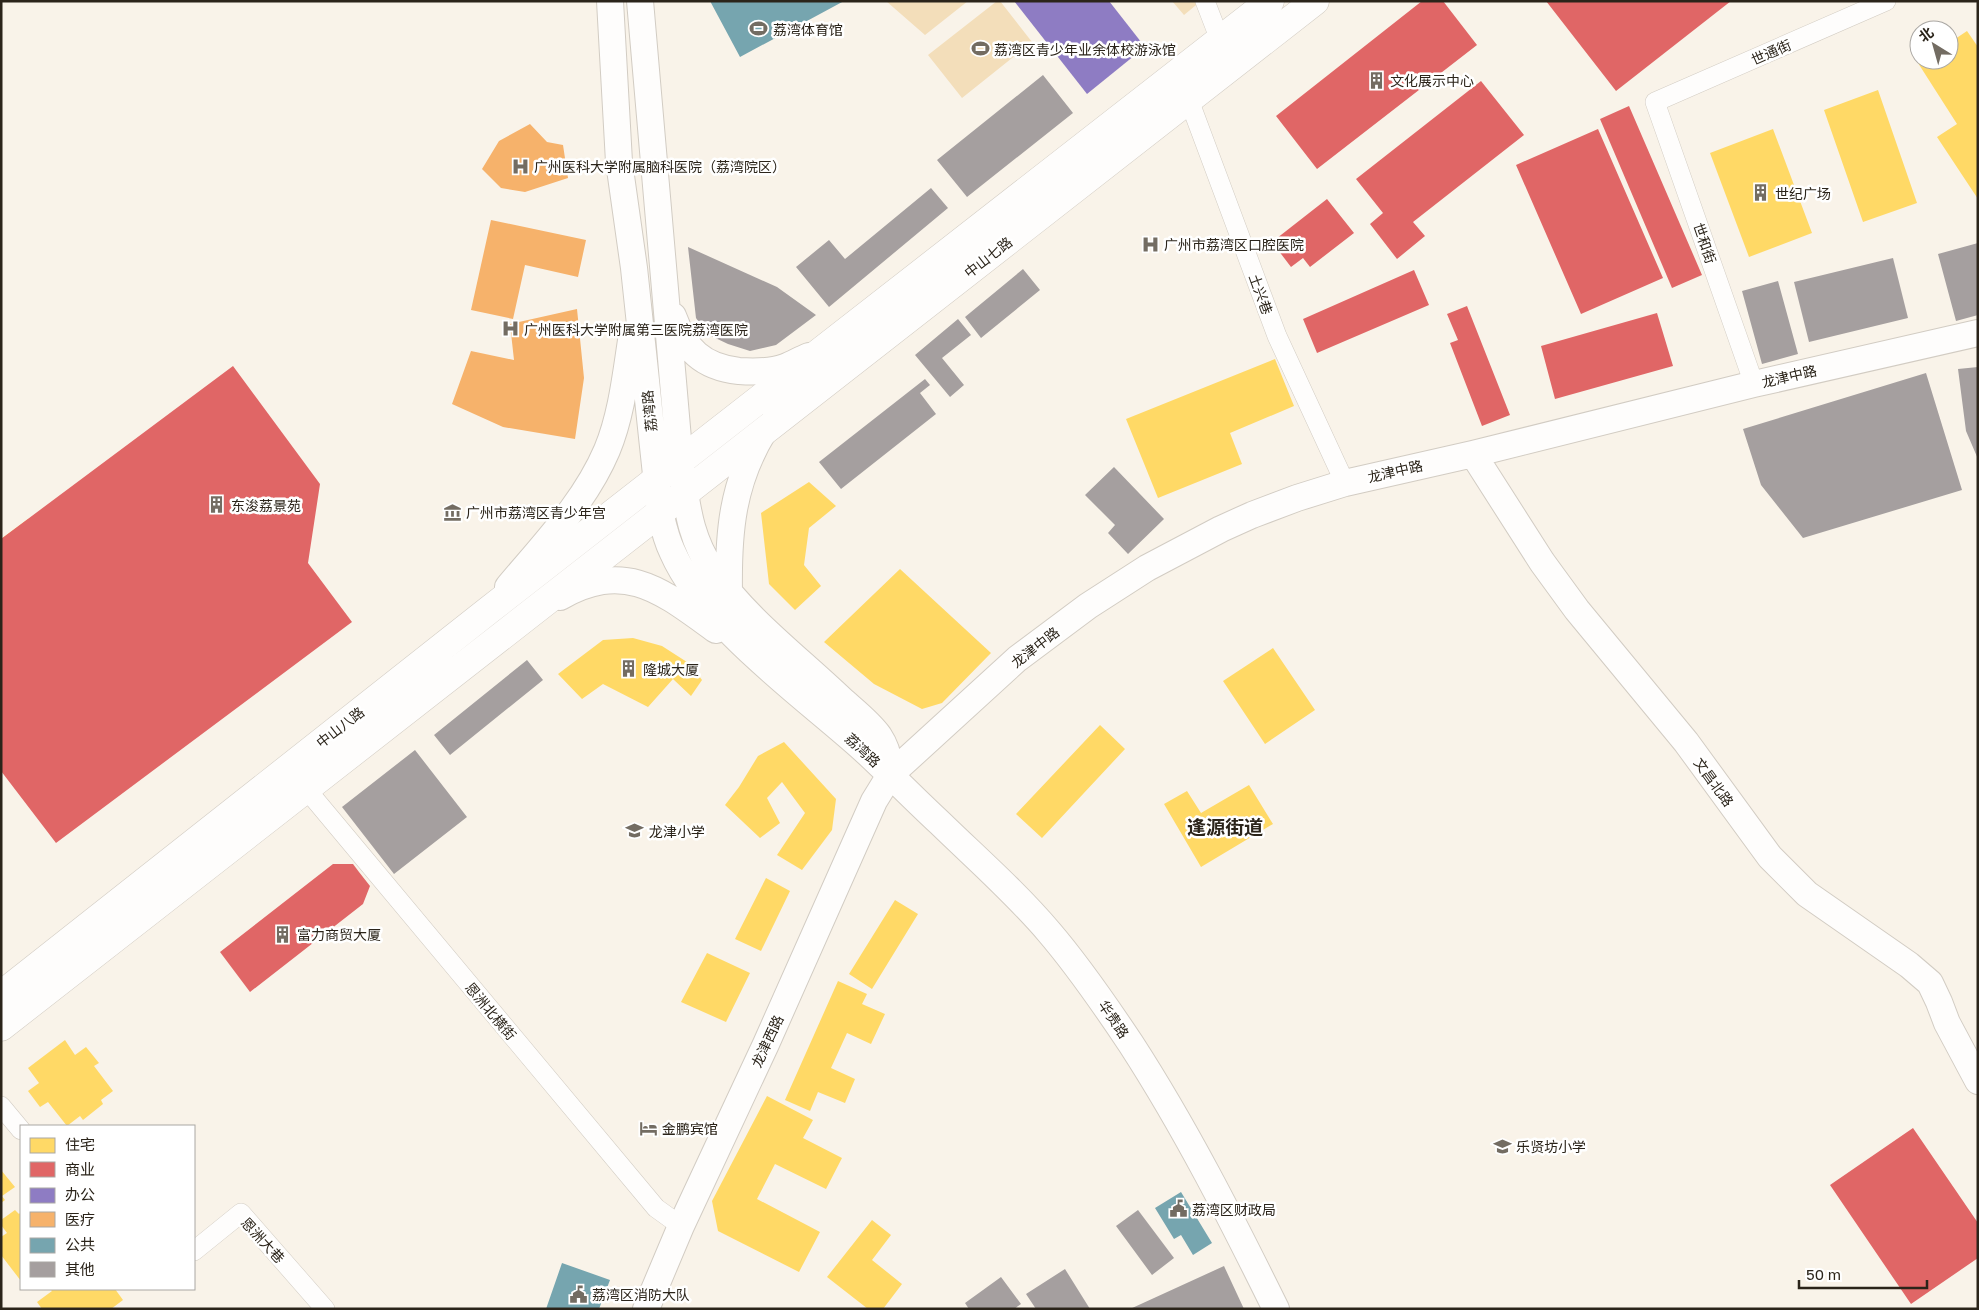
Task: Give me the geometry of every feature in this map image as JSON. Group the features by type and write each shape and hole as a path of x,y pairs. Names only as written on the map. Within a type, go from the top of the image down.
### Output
{"main road":[{"name":"荔湾路","path":"610,1 620,162 634,268 660,512 671,550 708,607 765,664 831,720 890,775"},
{"name":"荔湾路","path":"640,1 680,462 688,513 694,536 711,569 729,593 775,639 878,734 890,758 890,775"},
{"name":"中山七路","path":"680,462 1270,1"},
{"name":"中山七路","path":"660,512 1315,1"},
{"path":"489,610 574,507 592,479 607,449 619,410 632,335 634,268"},
{"path":"666,299 677,326 690,348 708,363 728,370 768,371 784,367 828,347"},
{"name":"龙津中路","path":"890,775 1017,659 1088,606 1147,568 1252,515 1297,498 1346,483 1474,454 1754,384 1978,332"},
{"path":"729,593 729,537 736,497 746,464 765,429"},
{"name":"文昌北路","path":"1474,454 1542,562 1576,610 1686,742 1770,857 1807,894 1909,965 1930,983 1940,1002 1947,1023 1978,1081"},
{"name":"中山八路","path":"1,995 489,610 680,462"},
{"name":"中山八路","path":"1,1027 307,790 660,512"},
{"path":"524,620 572,590 591,583 613,580 634,582 649,586 671,597 765,664"},
{"name":"龙津西路","path":"646,1309 681,1226 770,1035 874,801 890,775"},
{"name":"华贵路","path":"890,775 1022,902 1081,972 1114,1018 1172,1110 1227,1209 1276,1309"}],"street":[{"path":"1205,1 1220,40"},
{"name":"世通街","path":"1656,102 1886,1"},
{"name":"土兴巷","path":"1189,100 1277,336 1346,483"},
{"name":"世和街","path":"1656,102 1754,384"},
{"name":"恩洲北横街","path":"307,790 656,1208 681,1226"},
{"path":"1,1106 20,1129"},
{"name":"恩洲大巷","path":"195,1250 241,1213 325,1309"}],"shaded area":[{"path":"886,1 968,1 925,35"},
{"name":"荔湾区青少年业余体校游泳馆","path":"997,1 1000,1 1032,42 962,98 928,55"},
{"path":"1172,1 1201,1 1184,15"}],"building: 住宅":[{"path":"1967,31 1978,47 1978,199 1937,137 1957,124 1922,70 1959,70 1959,36"},
{"name":"世纪广场","path":"1878,90 1917,203 1863,222 1824,110"},
{"name":"世纪广场","path":"1773,129 1812,233 1749,257 1710,153"},
{"path":"1275,359 1294,406 1230,433 1242,464 1158,498 1126,419"},
{"name":"东浚荔景苑","path":"179,411 196,412 215,430 206,457 221,478 255,481 270,494 269,539 229,574 198,580 164,544 170,519 163,500 151,494 128,510 140,526 104,553 86,532 53,560 67,576 29,604 9,588 1,594 1,539 28,519 45,523 57,514 67,494 102,464 117,467 128,454 131,446"},
{"path":"809,482 836,506 809,528 804,565 821,586 795,610 769,584 761,513"},
{"path":"900,569 991,653 942,703 922,709 874,684 824,642"},
{"path":"24,631 51,666 33,680 59,716 78,702 104,736 78,757 102,790 80,809 39,801 13,777 25,738 12,720 1,719 1,641"},
{"name":"隆城大厦","path":"633,638 662,646 690,664 702,680 691,696 673,679 648,707 603,684 582,699 558,674 603,640"},
{"path":"1273,648 1315,710 1265,744 1223,681"},
{"path":"1100,725 1125,749 1042,838 1016,814"},
{"path":"784,742 836,799 832,830 802,870 777,855 805,813 782,782 767,798 780,823 760,838 725,805 739,787 758,756"},
{"path":"1249,785 1273,824 1201,867 1164,804 1187,791 1201,813"},
{"path":"766,878 790,891 761,951 735,939"},
{"path":"895,900 918,914 872,989 849,974"},
{"path":"707,953 750,973 726,1022 681,1002"},
{"path":"838,981 867,994 862,1004 885,1014 871,1044 847,1033 831,1068 855,1079 845,1103 818,1092 810,1111 785,1100"},
{"path":"65,1040 75,1055 86,1047 99,1063 94,1066 113,1091 101,1100 103,1104 83,1120 80,1116 66,1125 48,1102 40,1107 28,1091 39,1083 28,1068"},
{"path":"767,1096 813,1120 803,1138 842,1158 826,1189 775,1164 757,1199 820,1232 799,1272 718,1231 712,1201"},
{"path":"1,1170 15,1187 2,1196 5,1200 1,1203"},
{"path":"15,1210 20,1213 20,1280 1,1255 1,1237 7,1233 1,1225 1,1220"},
{"path":"872,1220 891,1235 872,1260 902,1284 883,1309 868,1309 827,1277"},
{"path":"116,1290 123,1300 111,1309 42,1309 37,1302 52,1291"}],"building: 商业":[{"name":"文化展示中心","path":"1422,1 1443,1 1477,45 1317,169 1276,116"},
{"path":"1546,1 1731,1 1616,91"},
{"path":"1481,81 1524,135 1413,222 1425,236 1397,259 1370,224 1383,213 1356,179"},
{"path":"1629,106 1702,275 1672,288 1600,119"},
{"path":"1598,129 1663,278 1581,314 1516,165"},
{"path":"1327,199 1354,233 1310,267 1303,258 1291,267 1272,242"},
{"path":"1414,270 1429,305 1317,353 1303,319"},
{"path":"1467,306 1510,415 1482,426 1450,343 1458,340 1447,314"},
{"path":"1657,313 1673,366 1555,399 1541,346"},
{"path":"233,366 320,484 308,563 352,622 56,843 1,771 1,539"},
{"name":"富力商贸大厦","path":"333,864 353,864 370,886 363,904 250,992 220,952"},
{"path":"1913,1128 1978,1223 1978,1258 1911,1304 1830,1185"}],"building: 办公":[{"path":"1014,1 1109,1 1145,47 1087,94"}],"building: 医疗":[{"path":"530,124 547,142 563,145 568,178 525,192 501,188 482,169 499,141"},
{"path":"491,220 586,240 578,277 525,265 513,319 471,310"},
{"path":"577,309 584,378 575,439 503,427 452,404 471,351 514,360 510,324"}],"building: 公共":[{"name":"荔湾体育馆","path":"710,1 844,1 740,57"},
{"path":"1181,1192 1212,1243 1193,1255 1181,1235 1174,1239 1155,1208"},
{"name":"荔湾区消防大队","path":"562,1263 610,1280 599,1309 546,1309"}],"building: 其他":[{"path":"1043,75 1073,113 967,197 937,160"},
{"path":"931,188 948,208 829,307 796,267 829,240 845,259"},
{"path":"1978,243 1978,315 1956,321 1938,254"},
{"path":"688,247 777,287 816,315 776,345 750,351 728,344 707,334 696,318"},
{"path":"1893,258 1908,318 1809,342 1794,282"},
{"path":"1023,269 1040,290 981,338 965,317"},
{"path":"1778,281 1798,354 1762,364 1742,291"},
{"path":"958,319 971,335 942,358 964,385 950,397 915,355"},
{"path":"1978,367 1978,459 1966,431 1958,369"},
{"path":"1926,373 1962,490 1803,538 1761,485 1743,429"},
{"path":"925,379 930,385 920,393 936,414 841,489 819,462"},
{"path":"1114,467 1164,519 1128,554 1108,533 1115,525 1085,495"},
{"path":"527,660 543,680 450,755 434,735"},
{"path":"415,750 467,817 394,874 342,807"},
{"path":"1138,1210 1174,1258 1152,1275 1116,1226"},
{"path":"1224,1266 1244,1309 1130,1309"},
{"path":"1065,1269 1090,1309 1036,1309 1026,1294"},
{"path":"1001,1277 1021,1304 1014,1309 969,1309 965,1303"}],"place":[{"name":"荔湾体育馆","path":"759,29"},
{"name":"荔湾区青少年业余体校游泳馆","path":"980,49"},
{"name":"文化展示中心","path":"1376,80"},
{"name":"广州医科大学附属脑科医院（荔湾院区）","path":"520,166"},
{"name":"世纪广场","path":"1761,193"},
{"name":"广州市荔湾区口腔医院","path":"1150,244"},
{"name":"广州医科大学附属第三医院荔湾医院","path":"510,329"},
{"name":"东浚荔景苑","path":"217,505"},
{"name":"广州市荔湾区青少年宫","path":"452,512"},
{"name":"隆城大厦","path":"629,669"},
{"name":"龙津小学","path":"635,831"},
{"name":"富力商贸大厦","path":"283,934"},
{"name":"金鹏宾馆","path":"648,1128"},
{"name":"乐贤坊小学","path":"1502,1146"},
{"name":"荔湾区财政局","path":"1178,1209"},
{"name":"荔湾区消防大队","path":"578,1294"}],"district":[{"name":"逢源街道","path":"1225,826"}]}
